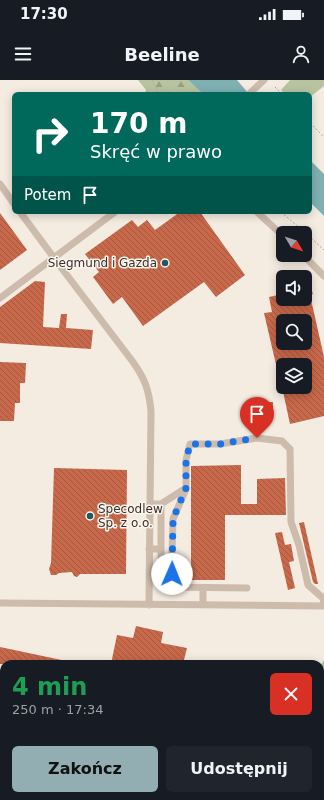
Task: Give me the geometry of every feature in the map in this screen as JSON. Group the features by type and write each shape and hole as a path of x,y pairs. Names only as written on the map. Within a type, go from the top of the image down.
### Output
{"street":[{"path":"251,92 264,80"},
{"path":"0,184 12,201"},
{"path":"21,214 142,374 147,386 151,411 149,605"},
{"path":"0,298 112,214"},
{"path":"259,214 276,230"},
{"path":"310,262 324,276"},
{"path":"0,602 149,605 324,604 323,598 308,585 299,545 291,522 290,449 282,441 257,438 220,444 190,444 186,460 186,488 173,519 171,587"},
{"path":"150,504 161,504 186,488"},
{"path":"161,504 162,588 247,588"},
{"path":"149,548 161,549"},
{"path":"203,588 203,605"}],"path":[{"path":"152,80 158,92"},
{"path":"275,87 280,92"},
{"path":"312,125 324,137"},
{"path":"283,214 324,250"}],"green space":[{"path":"138,80 188,80 201,92 146,92 146,90"},
{"path":"290,80 324,80 324,86 312,95 312,92 283,92 281,90"}],"water":[{"path":"188,80 237,80 247,92 201,92"},
{"path":"312,162 324,174 324,216 312,204"}],"building":[{"path":"0,213 27,250 0,270"},
{"name":"Siegmund i Gazda","path":"177,214 201,214 245,275 216,297 204,282 143,326 122,297 113,304 93,277 99,272 85,254 132,220 138,227 147,220 155,230"},
{"path":"35,281 45,282 43,327 59,328 61,314 67,314 66,328 93,330 91,349 0,343 0,307"},
{"path":"276,296 276,306 312,306 312,304 324,357 324,416 290,424 284,394 312,394 312,358 276,358 276,365 264,313 272,312 269,297"},
{"path":"0,362 26,363 25,383 20,383 20,403 15,403 14,421 0,421"},
{"path":"256,402 273,402 273,414 256,414"},
{"path":"241,465 241,504 257,504 257,479 285,478 286,515 225,515 225,580 191,580 191,466"},
{"name":"Specodlew Sp. z o.o.","path":"54,468 127,470 126,574 80,574 77,577 74,576 72,572 51,575 49,569 51,563"},
{"path":"304,522 318,584 313,582 299,523"},
{"path":"282,532 285,545 291,544 294,561 289,562 295,588 288,590 275,533"},
{"path":"136,626 163,632 161,643 187,648 184,660 112,660 117,635 133,638"},
{"path":"0,647 62,660 0,660"}],"place":[{"name":"Siegmund i Gazda","path":"165,263"},
{"name":"Specodlew Sp. z o.o.","path":"90,516"}],"route":[{"path":"172,574 173,519 186,488 186,460 190,444 220,444 257,438"}]}
